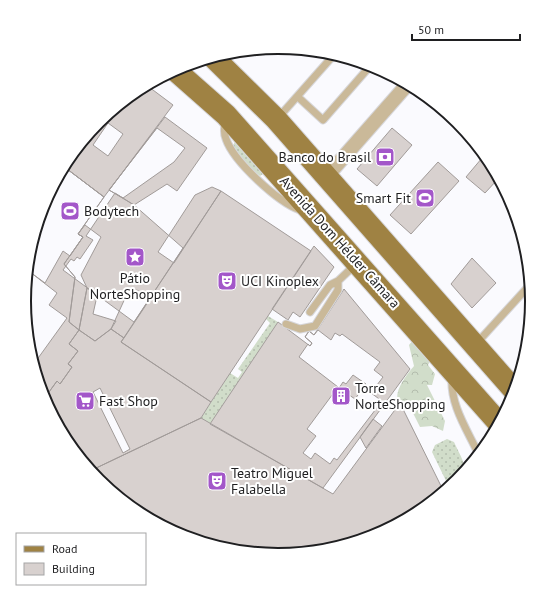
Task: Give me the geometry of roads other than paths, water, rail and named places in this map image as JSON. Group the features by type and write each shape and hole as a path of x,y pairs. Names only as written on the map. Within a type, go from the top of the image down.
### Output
{"main road":[{"path":"217,61 276,119 510,385"},
{"name":"Avenida Dom Hélder Câmara","path":"179,74 226,115 453,369 495,419"}],"street":[{"path":"327,176 404,88"}],"lane":[{"path":"276,119 330,59"},
{"path":"298,96 323,120 367,70"},
{"path":"310,312 330,285 338,281 358,262"},
{"path":"286,324 300,330 315,326 338,290 338,281"},
{"path":"474,345 524,291"},
{"path":"453,369 451,389 456,405 476,448"}],"place":[{"name":"Banco do Brasil","path":"385,157"},
{"name":"Smart Fit","path":"425,198"},
{"name":"Bodytech","path":"70,211"},
{"name":"Pátio NorteShopping","path":"135,257"},
{"name":"UCI Kinoplex","path":"227,281"},
{"name":"Torre NorteShopping","path":"341,396"},
{"name":"Fast Shop","path":"85,401"},
{"name":"Teatro Miguel Falabella","path":"217,481"}]}
